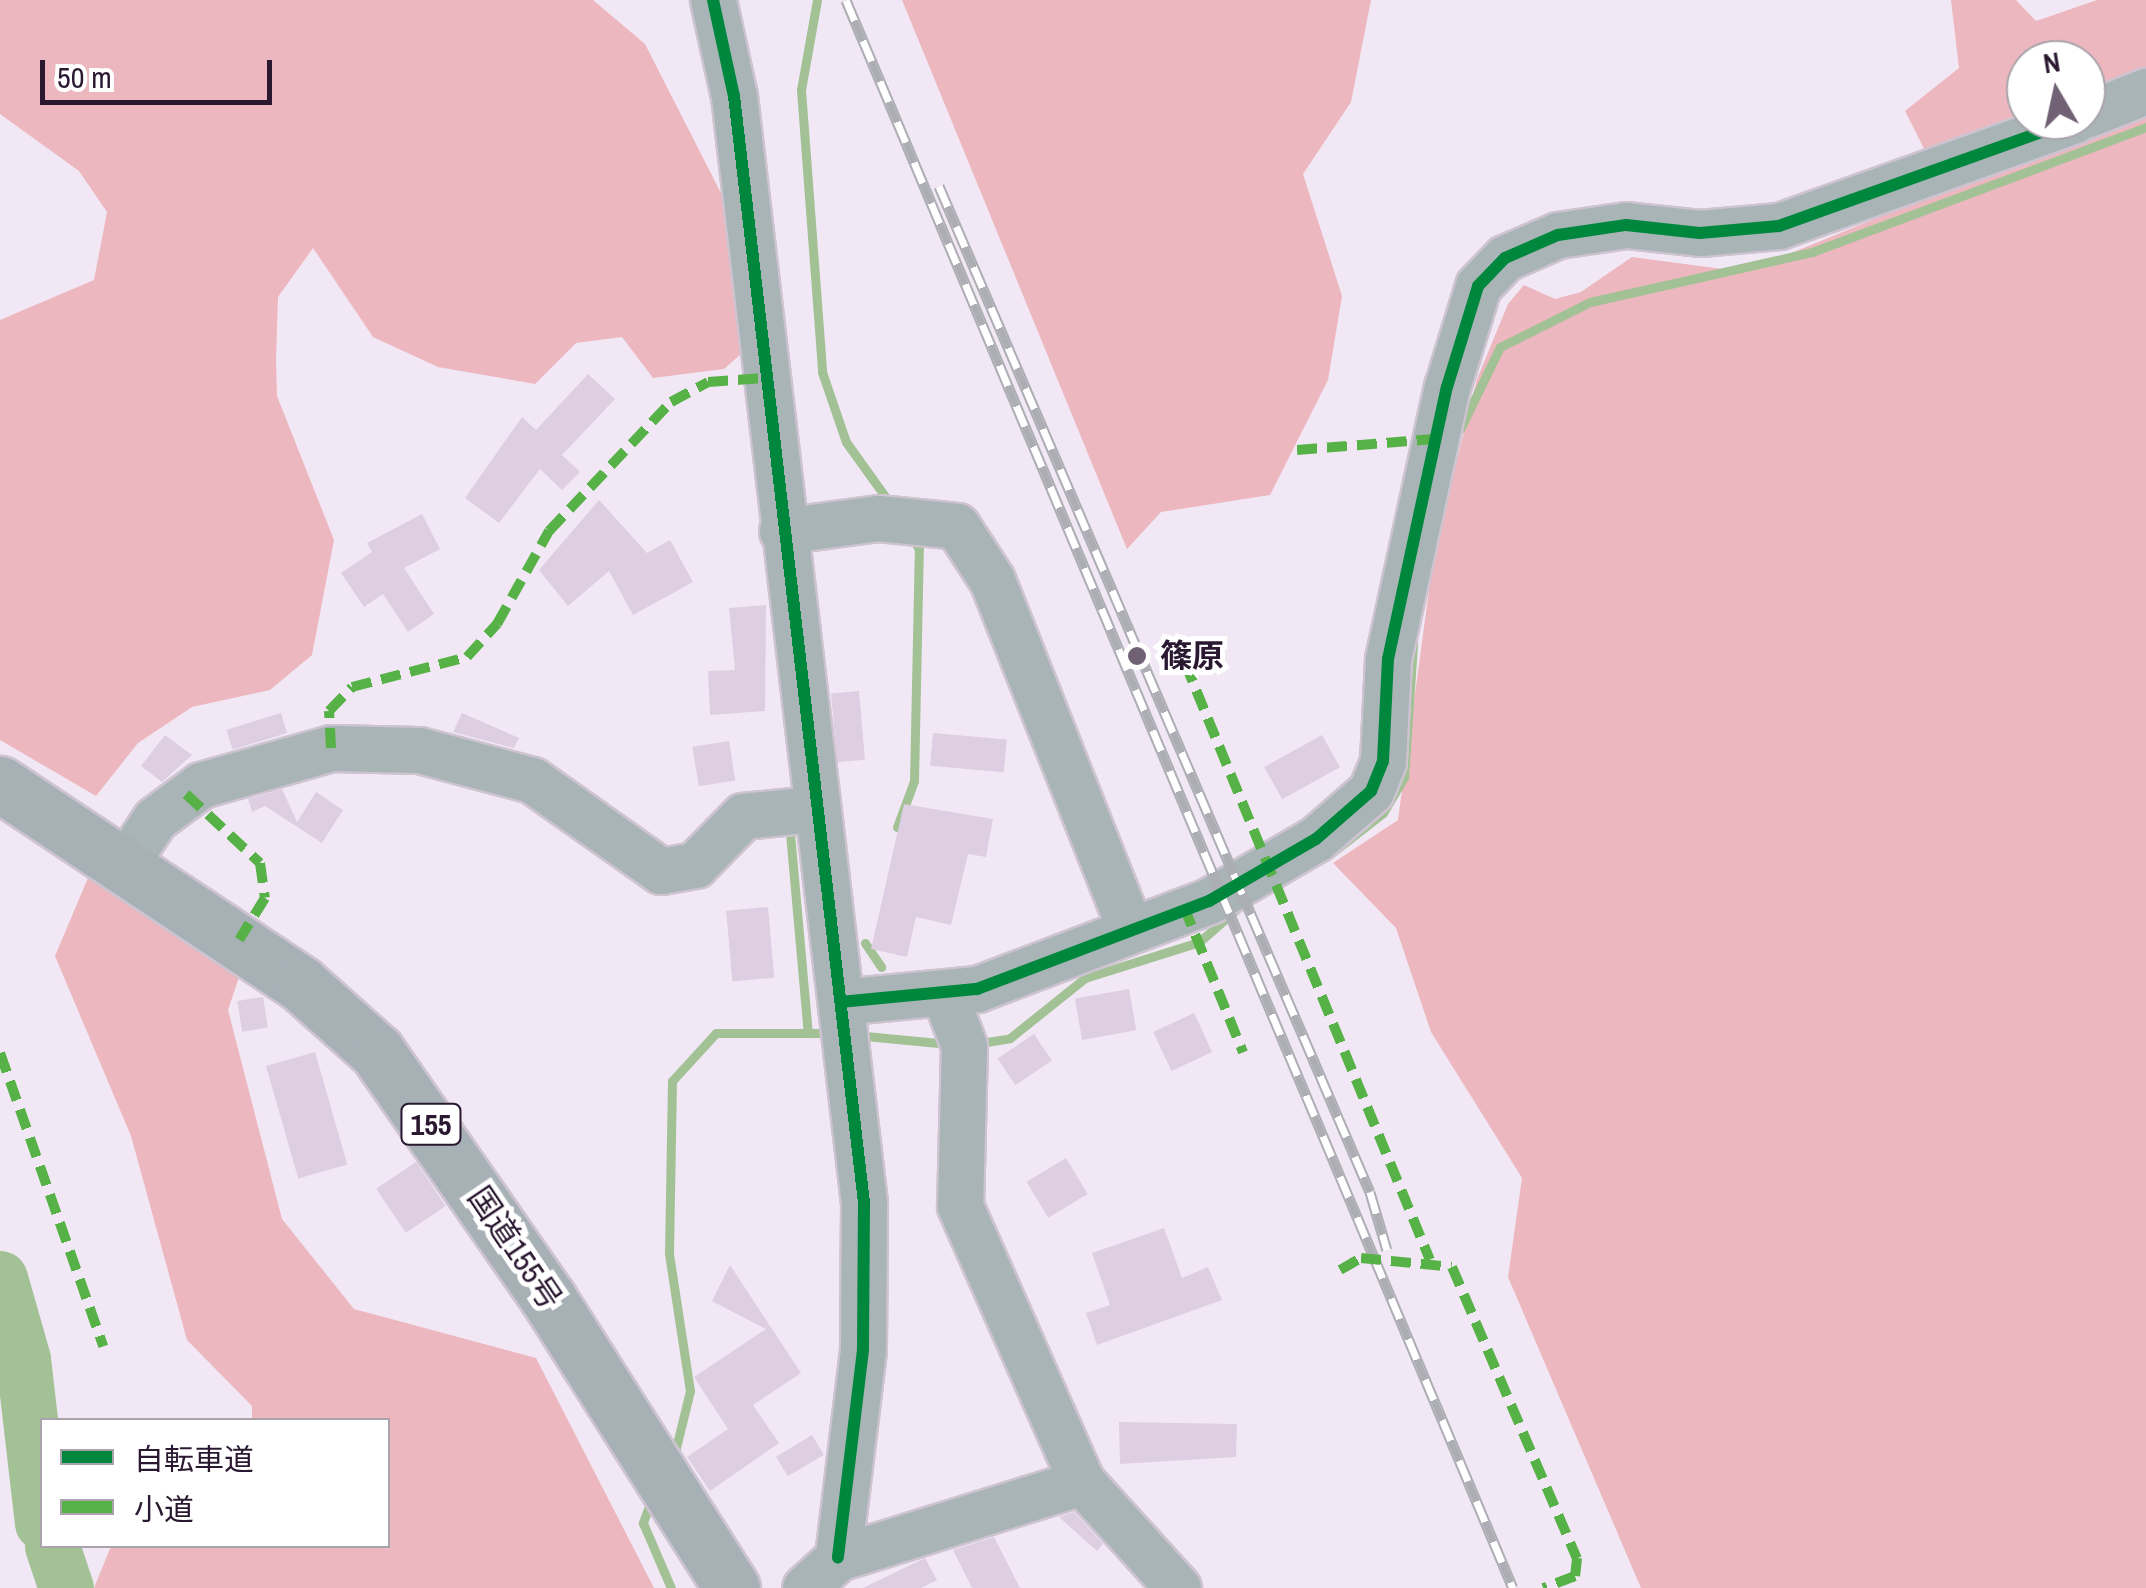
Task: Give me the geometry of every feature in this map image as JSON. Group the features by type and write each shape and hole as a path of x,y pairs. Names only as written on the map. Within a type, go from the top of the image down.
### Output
{"highway":[{"name":"国道155号","path":"0,784 301,984 398,1078 732,1588"}],"street":[{"path":"713,0 734,96 812,808 841,1002 864,1203 863,1314 838,1558"},
{"path":"2106,107 2146,91"},
{"path":"841,1002 944,993 1246,882 1371,790 1446,387 1478,286 1504,258 1558,235 1626,225 1700,233 1779,226 2020,140"},
{"path":"782,531 878,518 956,526 992,580 1129,926"},
{"path":"125,864 155,819 201,785 331,748 419,750 532,780 661,871 695,865 743,816 812,808"},
{"path":"944,993 964,1046 960,1206 1082,1482 1178,1588"},
{"path":"806,1588 838,1558 1082,1482"}],"shaded area":[{"path":"0,0 593,0 645,44 725,201 742,353 724,369 653,378 622,337 576,343 535,384 438,367 373,337 313,248 278,297 276,360 277,396 334,540 312,655 270,690 192,707 138,743 96,796 0,740 0,320 94,280 107,212 79,171 0,114"},
{"path":"902,0 1371,0 1351,102 1303,174 1342,296 1328,380 1270,495 1161,512 1127,549"},
{"path":"1951,0 2016,0 2036,21 2097,0 2146,0 2146,1588 1641,1588 1508,1277 1522,1178 1431,1032 1396,928 1333,863 1398,820 1434,553 1477,379 1508,304 1524,285 1555,299 1581,292 1632,257 1745,272 1945,190 1905,111 1959,68"},
{"path":"88,878 240,974 228,1010 282,1219 354,1309 536,1358 654,1588 94,1588 110,1548 390,1548 390,1418 252,1418 252,1406 187,1340 131,1136 55,956"}],"building":[{"path":"588,374 615,399 562,455 580,472 562,490 540,469 499,523 465,498 522,417 536,430"},
{"path":"599,500 647,553 670,540 693,582 633,615 609,571 568,606 539,570"},
{"path":"422,514 440,549 404,568 434,614 408,632 383,594 364,607 341,573 372,552 367,543"},
{"path":"766,605 765,711 710,715 708,671 735,670 729,608"},
{"path":"859,691 865,760 837,762 831,693"},
{"path":"281,713 287,733 233,750 226,730"},
{"path":"462,713 519,738 514,748 453,732"},
{"path":"933,733 1007,739 1004,772 930,766"},
{"path":"165,735 192,755 162,782 141,766"},
{"path":"1322,735 1340,767 1282,799 1264,767"},
{"path":"729,741 735,781 699,786 692,747"},
{"path":"282,789 297,822 316,792 343,810 322,843 265,806 252,812 248,799"},
{"path":"904,804 993,819 986,857 968,854 951,925 916,917 907,957 871,949"},
{"path":"768,907 774,978 732,981 726,911"},
{"path":"1129,989 1136,1030 1082,1040 1075,999"},
{"path":"263,997 268,1028 242,1032 237,1001"},
{"path":"1194,1013 1212,1052 1171,1071 1153,1032"},
{"path":"1034,1034 1052,1061 1015,1085 998,1059"},
{"path":"315,1052 347,1164 298,1179 266,1066"},
{"path":"1066,1158 1088,1194 1048,1218 1027,1182"},
{"path":"416,1162 446,1206 406,1233 376,1189"},
{"path":"1164,1228 1182,1278 1208,1267 1222,1300 1097,1345 1086,1313 1110,1305 1092,1253"},
{"path":"730,1265 801,1373 753,1405 779,1443 710,1491 687,1457 728,1429 694,1377 766,1329 712,1301"},
{"path":"1119,1422 1237,1424 1236,1457 1120,1464"},
{"path":"812,1435 824,1455 788,1476 776,1457"},
{"path":"1074,1512 1103,1544 1097,1551 1059,1517"},
{"path":"994,1537 1020,1588 972,1588 953,1550"},
{"path":"925,1558 937,1580 921,1588 863,1588"}],"waterway":[{"path":"817,0 801,90 822,372 846,442 892,506"},
{"path":"1460,429 1500,347 1590,302 1812,252 2146,127"},
{"path":"897,827 914,781 919,549 911,536"},
{"path":"1333,852 1383,813 1404,777 1413,644"},
{"path":"789,822 808,1033"},
{"path":"974,1044 1010,1038 1085,978 1199,942 1238,908"},
{"path":"865,943 881,967"},
{"path":"673,1460 690,1391 669,1253 672,1081 716,1033 829,1033"},
{"path":"855,1035 949,1044"},
{"path":"0,1278 23,1359 40,1506"},
{"path":"653,1495 643,1523 671,1588"},
{"path":"53,1548 66,1588"}],"railway":[{"path":"846,0 1513,1588"},
{"path":"939,186 1370,1192 1387,1250"}],"marked path":[{"path":"331,748 329,711 352,687 467,657 497,624 549,531 671,402 708,382 764,378"},
{"path":"1297,450 1434,439"},
{"path":"1185,663 1430,1260"},
{"path":"186,794 260,863 265,898 239,940"},
{"path":"1184,907 1243,1052"},
{"path":"0,1053 103,1346"},
{"path":"1340,1270 1361,1258 1452,1267 1577,1558 1575,1576 1543,1588"}],"cycle path":[{"path":"713,0 734,96 864,1203 863,1350 838,1558"},
{"path":"841,1002 977,989 1209,901 1316,839 1371,791 1383,761 1388,659 1447,387 1478,286 1505,258 1558,235 1626,225 1700,233 1779,226 2019,140"}],"place":[{"name":"篠原","path":"1137,656"}]}
